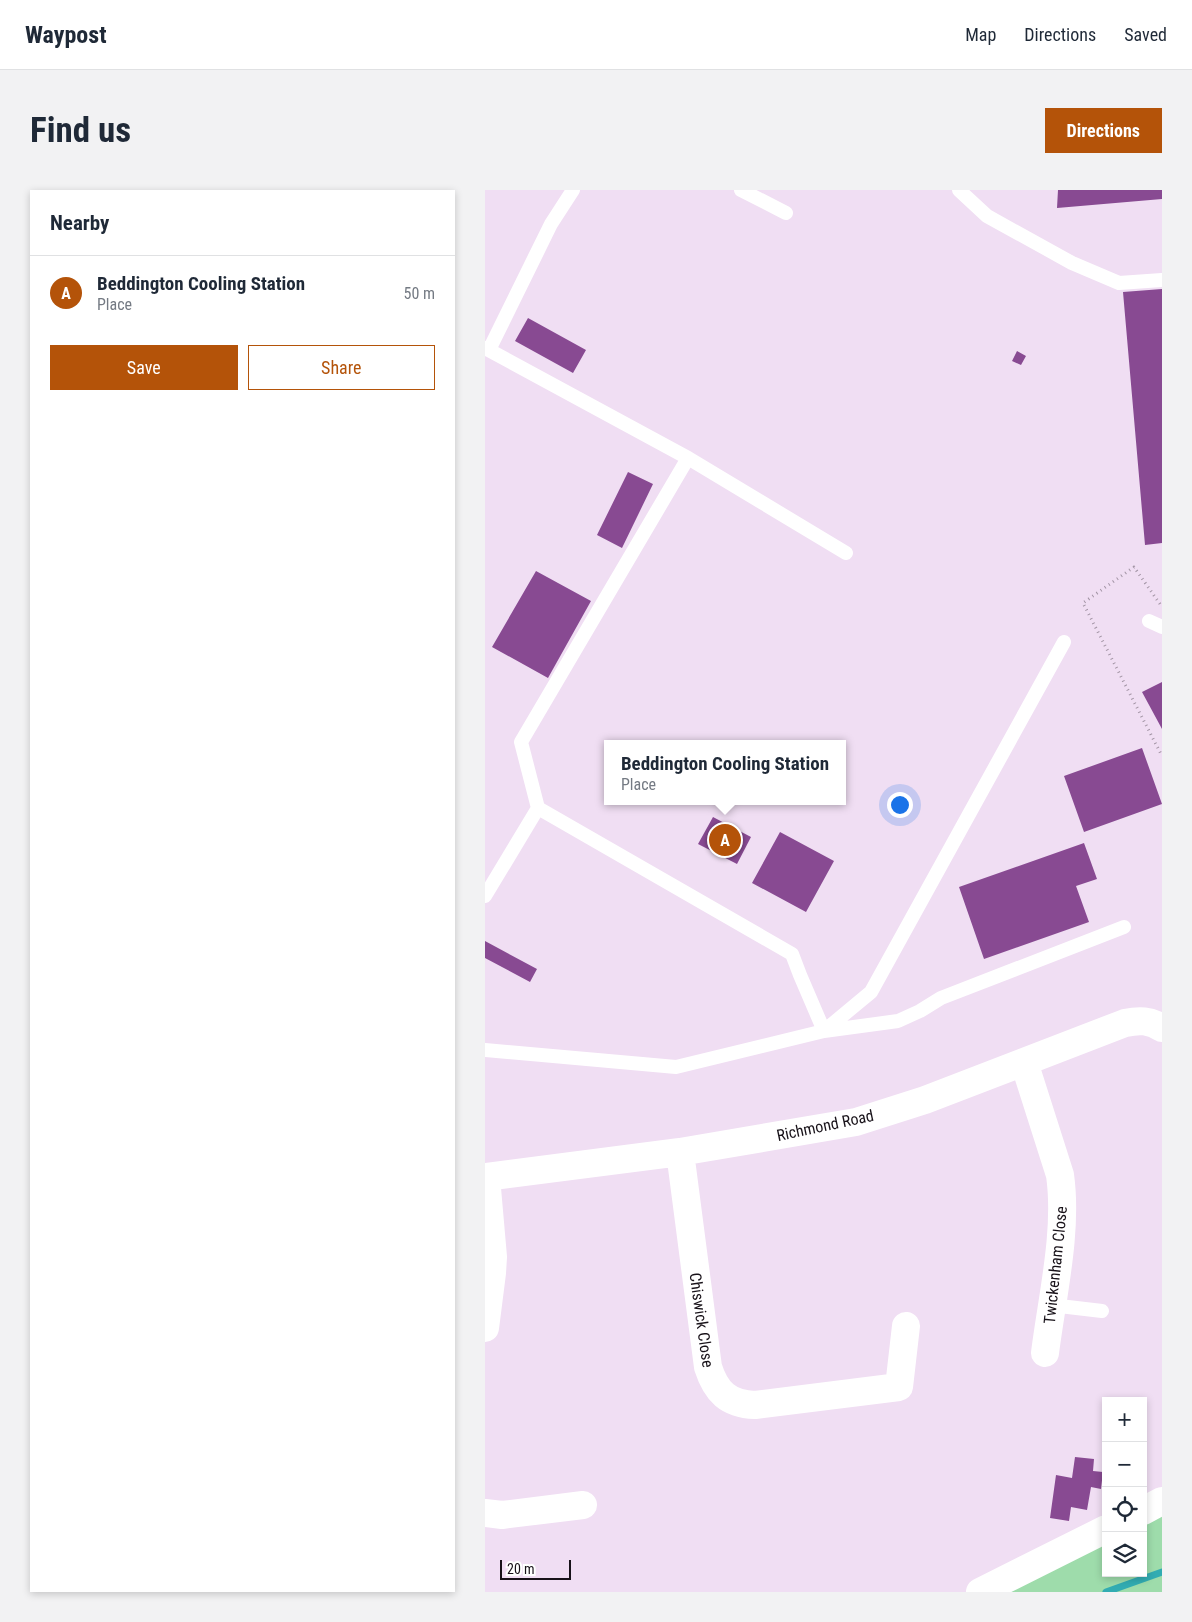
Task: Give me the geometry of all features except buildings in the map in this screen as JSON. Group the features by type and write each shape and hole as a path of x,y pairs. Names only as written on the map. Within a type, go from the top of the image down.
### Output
{"street":[{"name":"Richmond Road","path":"486,1177 680,1152 856,1122 925,1100 1125,1023 1138,1020 1157,1025"},
{"name":"Twickenham Close","path":"1024,1062 1060,1175 1062,1193 1061,1232 1045,1353"},
{"name":"Chiswick Close","path":"680,1152 708,1367 712,1381 727,1398 745,1405 755,1405 899,1387 906,1326"},
{"path":"485,1328 493,1257 486,1177"},
{"path":"1147,1509 1162,1501"},
{"path":"485,1513 502,1515 583,1505"},
{"path":"980,1592 1102,1531"}],"lane":[{"path":"573,190 551,224 487,349 688,458 846,553"},
{"path":"741,190 785,213"},
{"path":"959,190 987,216 1072,263 1119,283 1162,280"},
{"path":"485,896 538,808 521,742 688,458"},
{"path":"824,1030 871,992 1064,642"},
{"path":"538,808 792,954 799,975 824,1030"},
{"path":"485,1050 677,1067 824,1030 898,1020 920,1011 941,998 1124,927"},
{"path":"1051,1305 1102,1311"}],"path":[{"path":"1162,607 1134,567 1083,603 1162,756"}],"green space":[{"path":"1162,1504 1162,1592 989,1592 1102,1535 1102,1577 1147,1577 1147,1512"}],"waterway":[{"path":"1106,1592 1162,1572"}],"place":[{"name":"Beddington Cooling Station","path":"725,840"}]}
